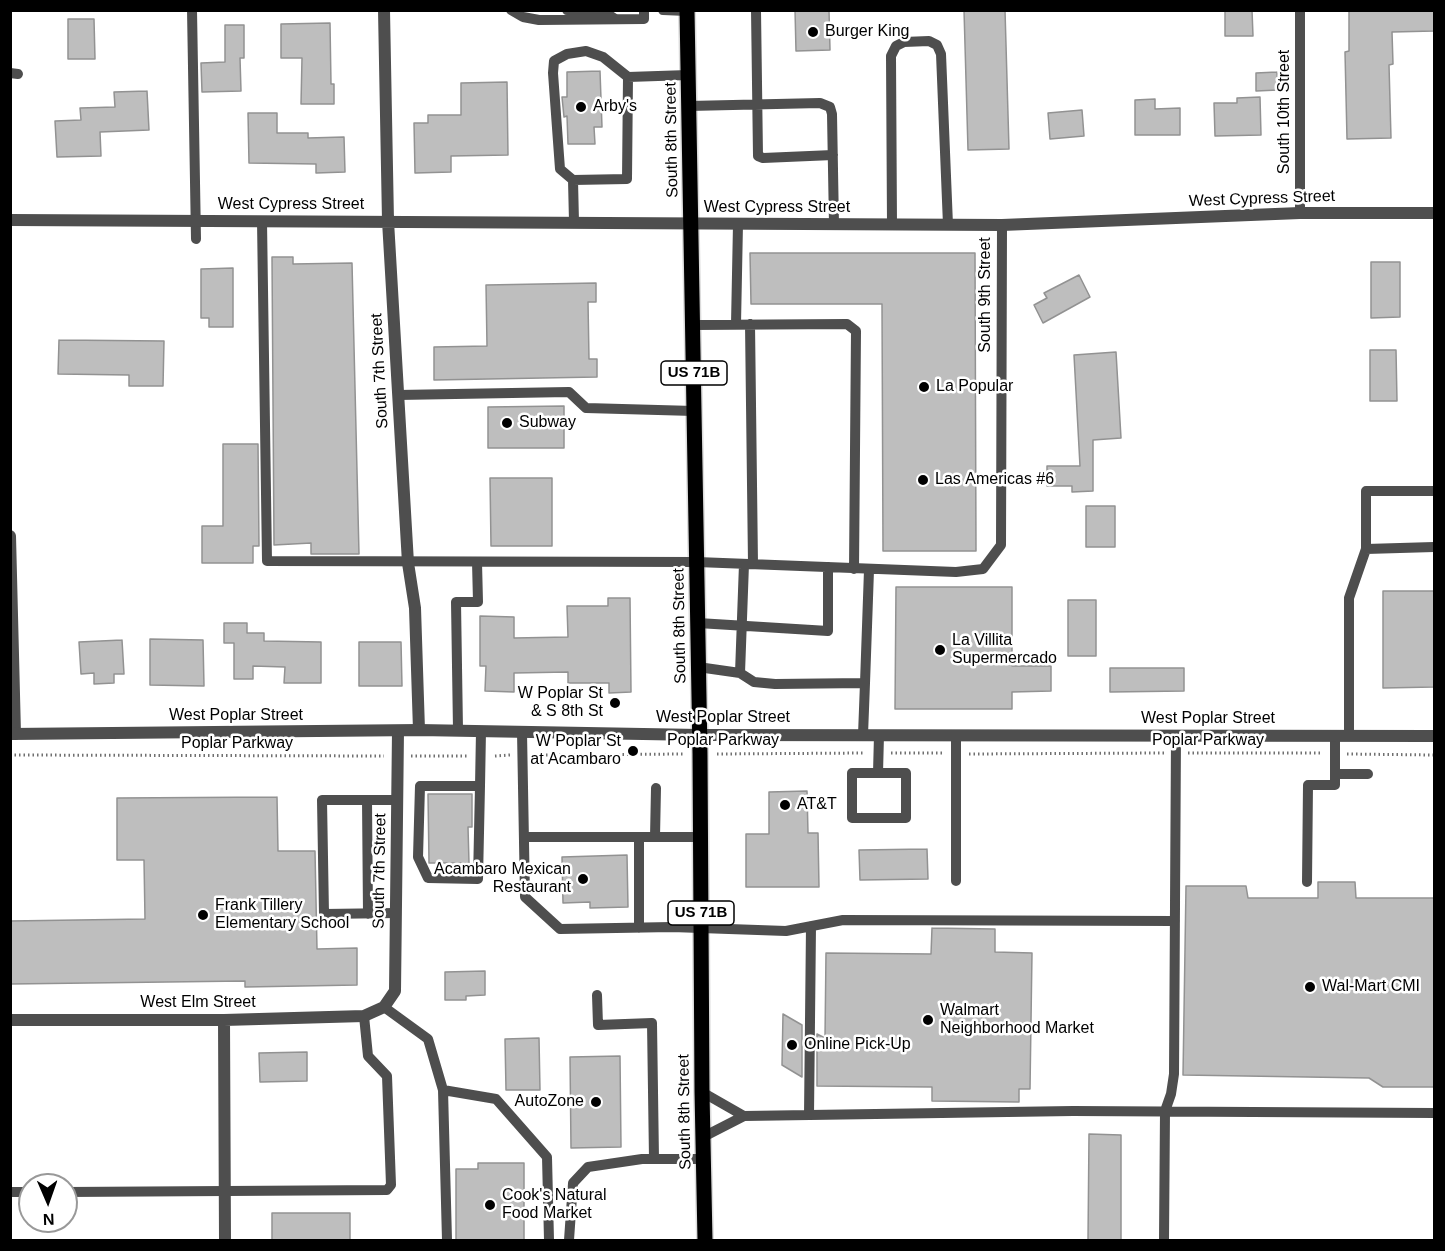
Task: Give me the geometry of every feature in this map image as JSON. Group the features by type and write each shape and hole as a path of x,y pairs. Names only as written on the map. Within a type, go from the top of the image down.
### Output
{"main road":[{"name":"South 8th Street","path":"687,11 700,754 705,1240"}],"street":[{"name":"South 7th Street","path":"384,10 388,221 408,563 415,608 419,730"},
{"name":"West Cypress Street","path":"10,220 1002,225 1300,213 1434,213"},
{"path":"10,536 13,734"},
{"name":"West Poplar Street","path":"13,734 458,730 699,735 1434,736"},
{"name":"South 7th Street","path":"384,1007 395,991 398,731"},
{"name":"West Elm Street","path":"10,1020 224,1020 364,1016 384,1007"},
{"path":"224,1020 225,1240"}],"lane":[{"path":"192,10 196,239"},
{"path":"510,10 523,17 539,20 644,19 644,10"},
{"path":"567,10 603,11 615,19"},
{"path":"663,10 687,11"},
{"path":"756,10 758,156 763,158 832,155"},
{"name":"South 10th Street","path":"1300,10 1300,213"},
{"path":"892,225 891,56 896,46 904,42 929,41 938,45 941,54 948,225"},
{"path":"628,76 627,179 573,180 560,169 554,62 567,54 586,51 603,57 628,76 688,75"},
{"path":"689,106 820,103 830,107 834,225"},
{"path":"573,180 574,222"},
{"path":"262,221 267,561 697,562 869,570 863,735"},
{"path":"736,324 738,225"},
{"name":"South 9th Street","path":"869,570 956,572 983,569 1001,545 1002,225"},
{"path":"693,324 847,324 856,331 854,568"},
{"path":"740,674 748,564 750,324"},
{"path":"398,395 569,392 586,408 694,411"},
{"path":"1349,736 1349,598 1366,549 1365,491 1434,491"},
{"path":"1366,549 1434,547"},
{"path":"458,730 456,602 478,602 477,562"},
{"path":"698,623 828,631 828,567"},
{"path":"698,668 740,674 754,682 775,684 865,683"},
{"path":"480,786 420,786 418,857 428,878 478,879 481,756 481,731"},
{"path":"522,732 525,897 560,929 639,927 786,931 843,920 1175,921"},
{"path":"878,773 879,735"},
{"path":"956,735 956,880"},
{"path":"1164,1240 1165,1111 1171,1094 1174,1074 1176,736"},
{"path":"1307,882 1308,785 1335,785 1335,736"},
{"path":"852,773 878,773 906,773 906,818 852,818 852,773"},
{"path":"1335,774 1368,774"},
{"path":"655,837 656,788"},
{"path":"396,913 324,914 322,800 397,800"},
{"path":"367,800 368,914"},
{"path":"524,837 700,837"},
{"path":"639,837 639,927"},
{"path":"809,1115 811,926"},
{"path":"597,995 598,1025 652,1023 654,1159"},
{"path":"384,1007 428,1039 444,1090 447,1240"},
{"path":"78,1192 387,1190 391,1185 387,1076 368,1056 364,1016"},
{"path":"444,1090 496,1099 547,1157 549,1240"},
{"path":"702,1092 744,1116"},
{"path":"703,1137 744,1116 1165,1111 1434,1113"},
{"path":"569,1240 573,1183 588,1167 642,1159 703,1159"}],"path":[{"name":"Poplar Parkway","path":"10,755 481,756 879,753 1434,755"}],"building":[{"name":"Burger King","path":"795,10 829,10 830,50 796,51"},
{"path":"964,10 1005,10 1009,149 968,150"},
{"path":"1225,10 1252,10 1253,36 1225,36"},
{"path":"1349,10 1434,10 1434,31 1392,32 1393,64 1389,65 1391,138 1347,139 1345,52 1349,51"},
{"path":"68,19 94,19 95,59 68,59"},
{"path":"330,23 331,84 334,84 334,104 301,104 302,58 281,58 281,24"},
{"path":"225,25 244,25 244,58 240,58 241,91 202,92 201,63 225,62"},
{"name":"Arby's","path":"600,71 602,127 594,127 595,144 568,144 567,116 564,117 562,97 567,97 567,72"},
{"path":"1277,72 1278,90 1256,91 1256,73"},
{"path":"507,82 508,155 451,156 451,172 415,173 414,123 428,123 428,115 461,115 461,83"},
{"path":"147,91 149,130 100,132 101,156 57,157 55,121 81,120 80,108 115,107 114,92"},
{"path":"1260,97 1261,135 1215,136 1214,103 1237,103 1237,98"},
{"path":"1155,99 1155,109 1180,108 1180,135 1135,135 1135,100"},
{"path":"1082,110 1084,136 1050,139 1048,113"},
{"path":"248,113 277,113 277,133 308,133 308,138 344,137 345,172 316,173 316,164 249,163"},
{"path":"750,253 975,253 976,551 883,551 882,304 751,304"},
{"path":"272,257 293,257 293,264 352,263 359,554 311,554 311,543 274,545"},
{"path":"1371,262 1400,262 1400,317 1371,318"},
{"path":"233,268 233,327 209,327 209,318 201,318 201,269"},
{"path":"1079,275 1090,297 1043,323 1034,305 1047,298 1044,293"},
{"path":"596,283 596,302 588,302 589,359 597,359 597,377 434,380 434,347 487,346 486,285"},
{"path":"59,340 164,341 163,386 129,386 129,375 58,374"},
{"path":"1370,350 1396,350 1397,401 1370,401"},
{"path":"1116,352 1121,438 1093,440 1093,491 1072,492 1072,486 1047,486 1047,466 1080,466 1074,355"},
{"path":"564,406 564,448 488,448 488,407"},
{"path":"223,444 258,444 259,546 253,546 253,563 202,563 202,526 223,526"},
{"path":"490,478 552,478 552,546 491,546"},
{"path":"1086,506 1115,506 1115,547 1086,547"},
{"path":"896,587 1012,587 1012,666 1051,666 1051,691 1012,692 1012,709 895,709"},
{"path":"1383,591 1434,591 1434,687 1383,688"},
{"path":"608,598 630,598 631,692 609,693 609,683 568,683 568,672 514,673 514,692 485,691 486,666 480,666 480,616 514,617 514,638 568,637 567,606 608,606"},
{"path":"1068,600 1096,600 1096,656 1068,656"},
{"path":"224,623 247,623 247,633 264,633 264,641 321,642 321,683 284,683 285,667 253,666 253,679 234,679 234,643 224,643"},
{"path":"150,639 203,640 204,686 150,685"},
{"path":"122,640 124,674 114,674 114,683 94,684 94,673 81,674 79,642"},
{"path":"359,642 401,642 402,686 359,686"},
{"path":"1110,668 1184,668 1184,691 1110,692"},
{"path":"807,791 808,833 818,833 819,887 746,887 746,834 769,834 769,792"},
{"path":"428,794 472,794 472,827 468,827 469,863 429,863"},
{"path":"277,797 278,851 315,851 317,949 357,948 357,985 245,987 245,981 10,984 10,921 145,919 144,860 117,860 117,798"},
{"path":"927,849 928,879 860,880 859,850"},
{"path":"627,855 628,907 590,908 590,902 563,903 562,857"},
{"name":"Wal-Mart CMI","path":"1318,882 1355,882 1356,898 1434,898 1434,1087 1383,1087 1369,1078 1183,1075 1186,886 1246,886 1248,898 1318,898"},
{"name":"Walmart Neighborhood Market","path":"932,928 995,929 995,952 1032,953 1030,1089 1019,1089 1019,1102 932,1101 932,1087 817,1086 817,1034 825,1038 826,953 931,954"},
{"path":"485,971 485,995 466,996 466,1000 445,1000 445,972"},
{"name":"Online Pick-Up","path":"783,1014 802,1025 802,1077 782,1065"},
{"path":"539,1038 540,1090 506,1090 505,1039"},
{"path":"307,1052 307,1081 260,1082 259,1053"},
{"name":"AutoZone","path":"620,1056 621,1147 571,1148 570,1057"},
{"path":"1089,1134 1121,1135 1121,1240 1088,1240"},
{"name":"Cook's Natural Food Market","path":"478,1163 524,1163 524,1240 456,1240 456,1169 478,1169"},
{"path":"272,1213 350,1213 350,1240 272,1240"}],"place":[{"name":"Burger King","path":"813,32"},
{"name":"Arby's","path":"581,107"},
{"name":"La Popular","path":"924,387"},
{"name":"Subway","path":"507,423"},
{"name":"Las Americas #6","path":"923,480"},
{"name":"La Villita Supermercado","path":"940,650"},
{"name":"W Poplar St & S 8th St","path":"615,703"},
{"name":"W Poplar St at Acambaro","path":"633,751"},
{"name":"AT&T","path":"785,805"},
{"name":"Acambaro Mexican Restaurant","path":"583,879"},
{"name":"Frank Tillery Elementary School","path":"203,915"},
{"name":"Wal-Mart CMI","path":"1310,987"},
{"name":"Walmart Neighborhood Market","path":"928,1020"},
{"name":"Online Pick-Up","path":"792,1045"},
{"name":"AutoZone","path":"596,1102"},
{"name":"Cook's Natural Food Market","path":"490,1205"}]}
